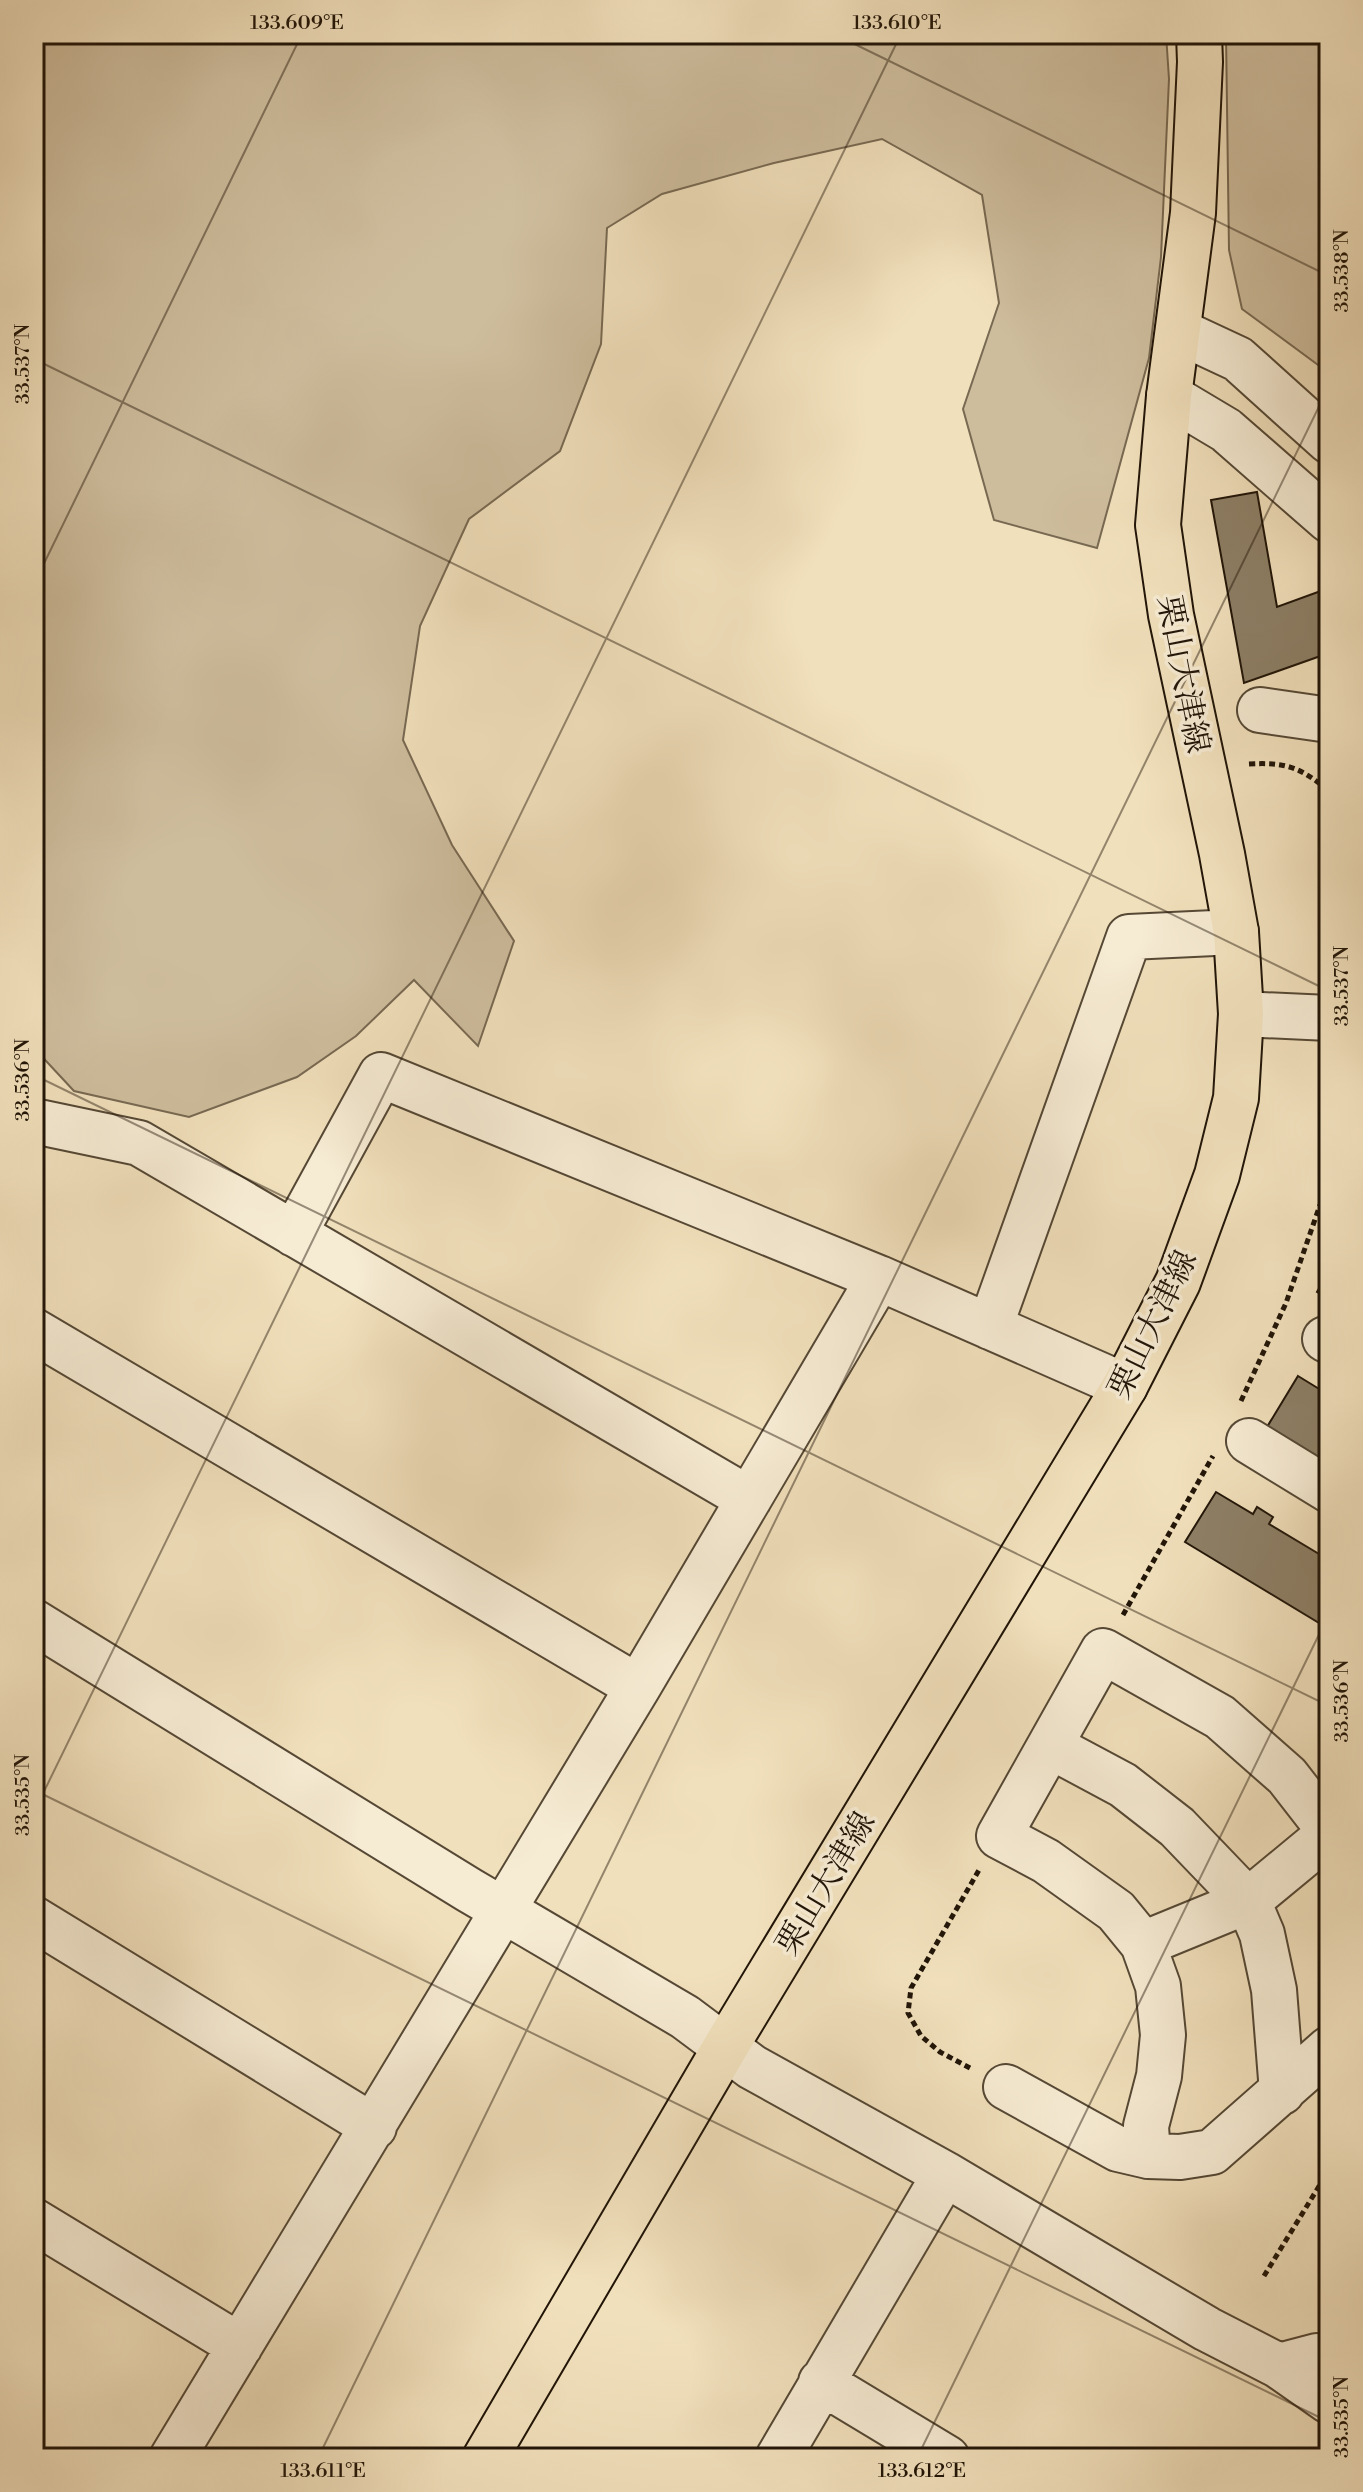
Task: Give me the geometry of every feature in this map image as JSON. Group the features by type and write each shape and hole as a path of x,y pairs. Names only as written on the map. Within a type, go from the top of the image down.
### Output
{"main road":[{"name":"栗山大津線","path":"485,2458 726,2046 1125,1386 1178,1282 1217,1175 1236,1098 1241,1014 1236,932 1171,615 1158,525 1169,396 1193,213 1199,34"}],"street":[{"path":"1178,331 1238,359 1329,441"},
{"path":"1169,396 1226,430 1329,520"},
{"path":"1260,710 1329,720"},
{"path":"990,1327 1129,937 1236,932"},
{"path":"1241,1014 1329,1018"},
{"path":"294,1234 381,1075 879,1278 1125,1386"},
{"path":"34,1121 139,1143 749,1499"},
{"path":"172,2458 638,1687 879,1278"},
{"path":"34,1331 638,1687"},
{"path":"1249,1441 1329,1490"},
{"path":"34,1622 469,1890 685,2017 752,2067 945,2174 1207,2329 1279,2366 1329,2401"},
{"path":"1143,1944 1248,1901 1329,1832 1287,1776 1220,1717 1103,1651 999,1836 1046,1861 1116,1911 1143,1944 1158,1986 1163,2035 1159,2076 1146,2126 1148,2156"},
{"path":"1050,1746 1123,1785 1177,1827 1248,1901 1262,1934 1274,1990 1282,2092"},
{"path":"34,1919 374,2127"},
{"path":"1006,2087 1118,2149 1148,2156 1180,2157 1212,2152 1329,2049"},
{"path":"778,2458 945,2174"},
{"path":"34,2221 240,2346"},
{"path":"1279,2366 1317,2356 1329,2358"},
{"path":"821,2382 947,2458"}],"path":[{"path":"1249,764 1280,762 1306,772 1329,791"},
{"path":"999,1836 911,1988 908,2013 921,2036 940,2052 1006,2087"},
{"path":"1264,2276 1329,2170"}],"shaded area":[{"path":"34,34 1166,34 1169,79 1161,257 1149,358 1097,548 994,520 963,409 999,303 982,195 882,139 774,163 662,194 607,228 601,344 560,451 469,519 420,626 403,740 452,845 514,941 478,1046 414,980 356,1036 297,1077 189,1117 74,1091 34,1048"},
{"path":"1226,34 1329,34 1329,373 1242,309 1229,250"}],"building":[{"path":"1257,492 1277,607 1329,588 1329,653 1244,683 1211,500"},
{"path":"1329,1271 1329,1299 1317,1292"},
{"path":"1298,1376 1329,1395 1329,1465 1267,1427"},
{"path":"1216,1492 1253,1514 1257,1507 1273,1517 1269,1524 1329,1560 1329,1629 1185,1542"}]}
